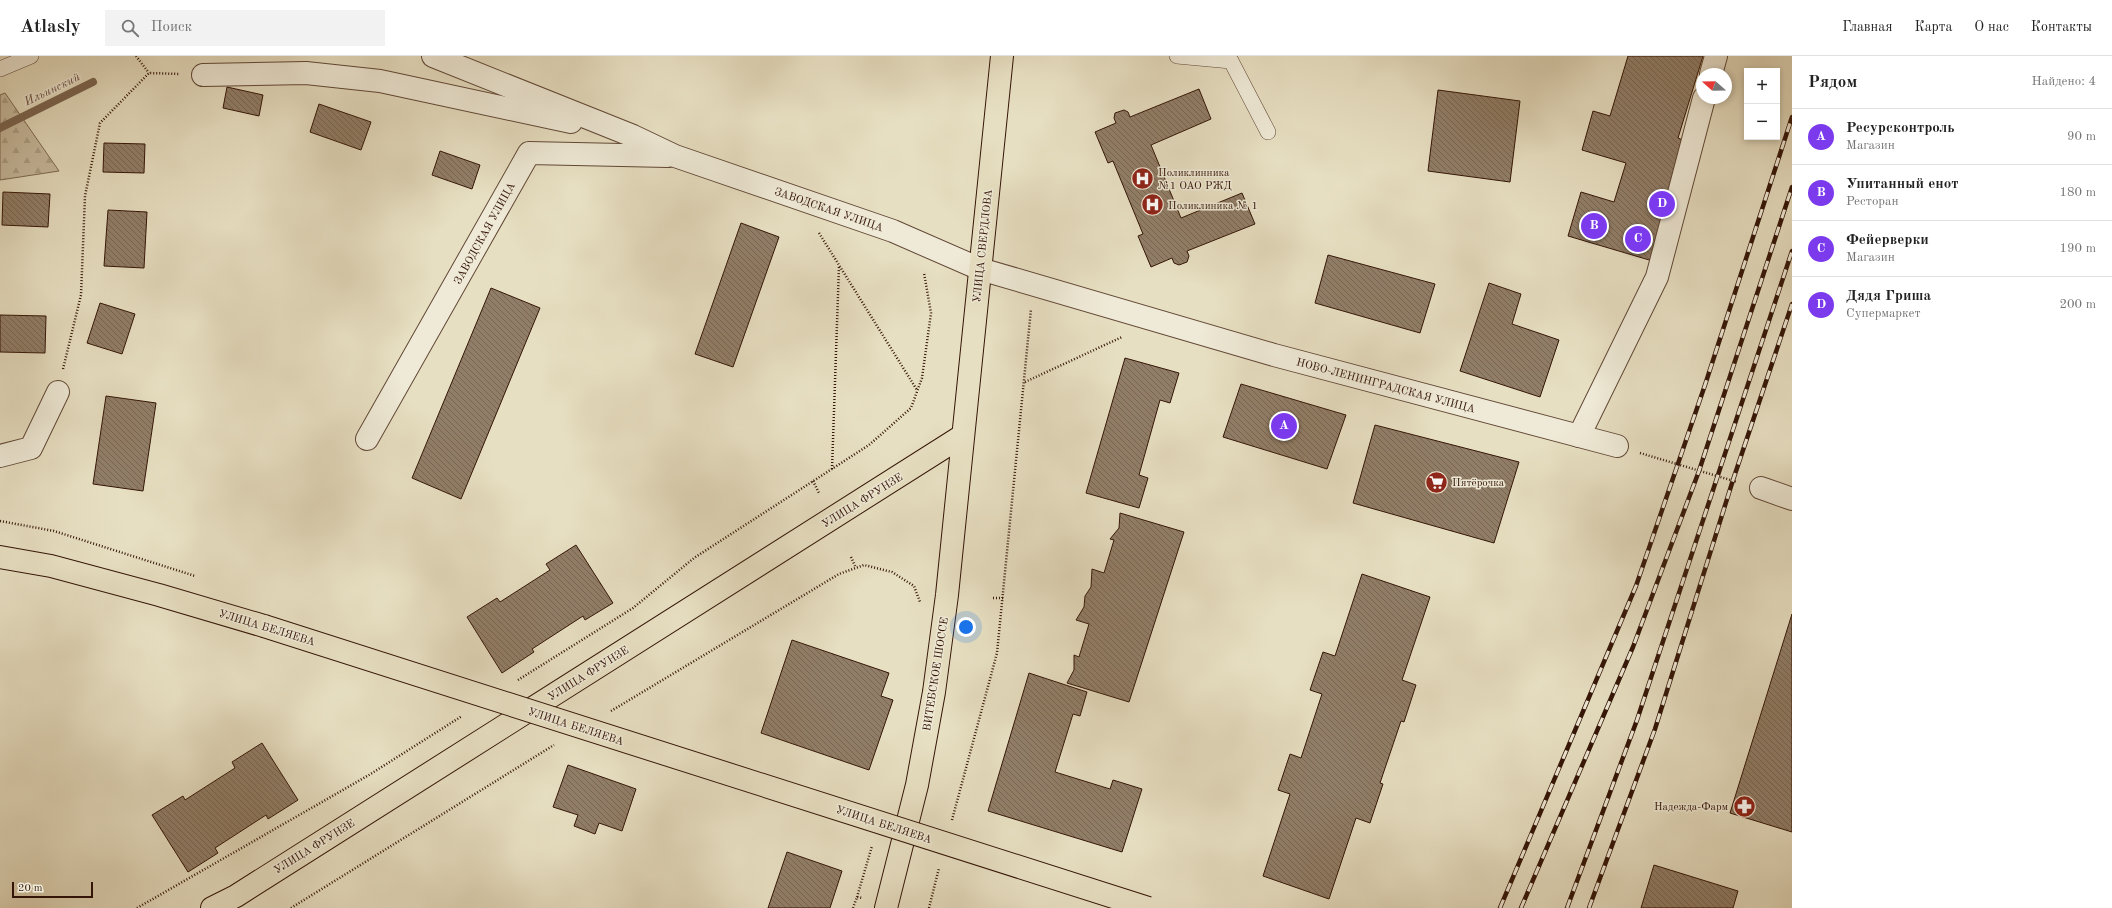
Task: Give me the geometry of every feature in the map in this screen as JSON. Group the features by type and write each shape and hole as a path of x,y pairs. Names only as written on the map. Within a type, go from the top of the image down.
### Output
{"main road":[{"name":"УЛИЦА СВЕРДЛОВА","path":"962,436 1002,56"},
{"name":"УЛИЦА ФРУНЗЕ","path":"212,908 236,896 962,436"},
{"name":"ВИТЕБСКОЕ ШОССЕ","path":"886,908 917,785 934,692 947,595 962,436"},
{"name":"УЛИЦА БЕЛЯЕВА","path":"0,556 51,566 159,595 264,626 1148,908"}],"street":[{"name":"ЗАВОДСКАЯ УЛИЦА","path":"433,56 633,136 675,156 886,229 980,269"},
{"path":"1713,68 1716,56"},
{"name":"ЗАВОДСКАЯ УЛИЦА","path":"203,75 306,73 380,81 633,136"},
{"path":"1579,436 1656,276 1702,104"},
{"name":"ЗАВОДСКАЯ УЛИЦА","path":"367,439 529,153 675,156"},
{"name":"НОВО-ЛЕНИНГРАДСКАЯ УЛИЦА","path":"980,269 1274,355 1617,446"},
{"path":"0,456 31,448 58,392"},
{"path":"1761,488 1792,499"}],"lane":[{"path":"0,70 31,56"},
{"path":"1177,56 1231,61 1268,132"}],"path":[{"path":"136,56 149,73"},
{"path":"58,392 81,295 85,196 100,123 149,73 203,75"},
{"path":"818,232 918,390"},
{"path":"514,683 633,608 694,558 869,445 911,408 922,378 931,314 920,243"},
{"path":"832,469 840,265"},
{"path":"950,826 997,653 1033,284"},
{"path":"1024,382 1157,321"},
{"path":"1617,446 1761,488"},
{"path":"813,481 819,493"},
{"path":"0,520 54,531 195,576"},
{"path":"851,557 856,568"},
{"path":"604,715 839,574 864,565 892,572 914,586 920,603"},
{"path":"993,598 1003,598"},
{"path":"137,908 369,775 468,712"},
{"path":"291,908 557,744"},
{"path":"854,908 873,844"},
{"path":"929,908 941,864"},
{"path":"857,897 864,899"}],"green space":[{"path":"5,93 59,171 0,180 0,95"}],"building":[{"path":"1628,56 1703,56 1699,68 1696,68 1696,79 1678,138 1685,141 1656,262 1568,236 1581,192 1614,202 1626,163 1582,150 1593,111 1610,116"},
{"path":"227,87 263,95 259,116 223,108"},
{"name":"Поликлинника №1 ОАО РЖД","path":"1199,89 1211,119 1151,145 1181,218 1242,193 1255,224 1187,251 1189,256 1187,262 1179,265 1174,263 1172,258 1151,267 1138,236 1143,234 1113,161 1108,163 1095,132 1116,123 1114,118 1115,113 1124,110 1128,112 1130,117"},
{"path":"1438,90 1520,101 1510,182 1428,171"},
{"path":"319,104 371,122 361,150 310,132"},
{"path":"104,143 145,144 144,173 103,172"},
{"path":"440,151 480,165 472,189 432,175"},
{"path":"3,192 50,194 48,227 2,225"},
{"path":"108,210 147,212 144,268 104,266"},
{"path":"741,223 779,237 733,367 695,354"},
{"path":"1328,255 1435,284 1420,333 1315,303"},
{"path":"1489,283 1521,294 1512,324 1559,340 1540,397 1460,371"},
{"path":"491,288 540,308 461,499 412,478"},
{"path":"100,303 135,314 122,354 87,343"},
{"path":"0,315 46,316 45,353 0,352"},
{"path":"1125,358 1179,373 1170,403 1160,400 1139,475 1148,478 1139,508 1086,493"},
{"path":"1241,384 1346,415 1327,469 1223,437"},
{"path":"106,396 156,403 143,491 93,484"},
{"name":"Пятёрочка","path":"1375,425 1519,462 1494,543 1353,503"},
{"path":"1120,513 1184,532 1129,702 1067,683 1074,670 1074,655 1079,657 1089,624 1076,620 1084,607 1085,596 1091,587 1092,569 1104,573 1114,540 1110,539 1119,528"},
{"path":"576,545 613,603 585,620 583,616 532,649 534,652 502,673 467,617 497,598 500,602 550,570 546,564"},
{"path":"1362,574 1430,597 1402,680 1416,685 1404,722 1401,721 1380,783 1383,784 1370,823 1356,818 1329,899 1263,876 1290,794 1278,790 1290,754 1301,758 1322,694 1310,690 1323,652 1335,656"},
{"path":"1792,614 1792,832 1730,813"},
{"path":"792,640 889,673 881,696 893,700 869,770 761,733"},
{"path":"1029,673 1087,692 1080,716 1073,714 1055,772 1110,789 1113,780 1142,789 1122,852 988,811"},
{"path":"262,743 298,800 268,819 266,815 215,848 218,853 188,872 152,815 183,796 185,800 235,768 232,762"},
{"path":"568,765 636,789 622,831 599,823 595,834 574,826 578,815 553,807"},
{"path":"787,852 842,871 830,908 768,908"},
{"path":"1654,865 1738,891 1733,908 1641,908"}],"waterway":[{"name":"Ильинский","path":"0,128 93,82"}],"railway":[{"path":"1500,908 1636,586 1705,385 1792,117"},
{"path":"1521,908 1633,647 1699,471 1792,187"},
{"path":"1567,908 1637,720 1792,251"},
{"path":"1589,908 1655,729 1733,480 1792,304"}],"place":[{"name":"Поликлинника №1 ОАО РЖД","path":"1143,178"},
{"name":"Дядя Гриша","path":"1662,204"},
{"name":"Поликлиника № 1","path":"1152,205"},
{"name":"Упитанный енот","path":"1594,226"},
{"name":"Фейерверки","path":"1638,239"},
{"name":"Ресурсконтроль","path":"1284,426"},
{"name":"Пятёрочка","path":"1436,482"},
{"name":"Надежда-Фарм","path":"1744,806"}]}
